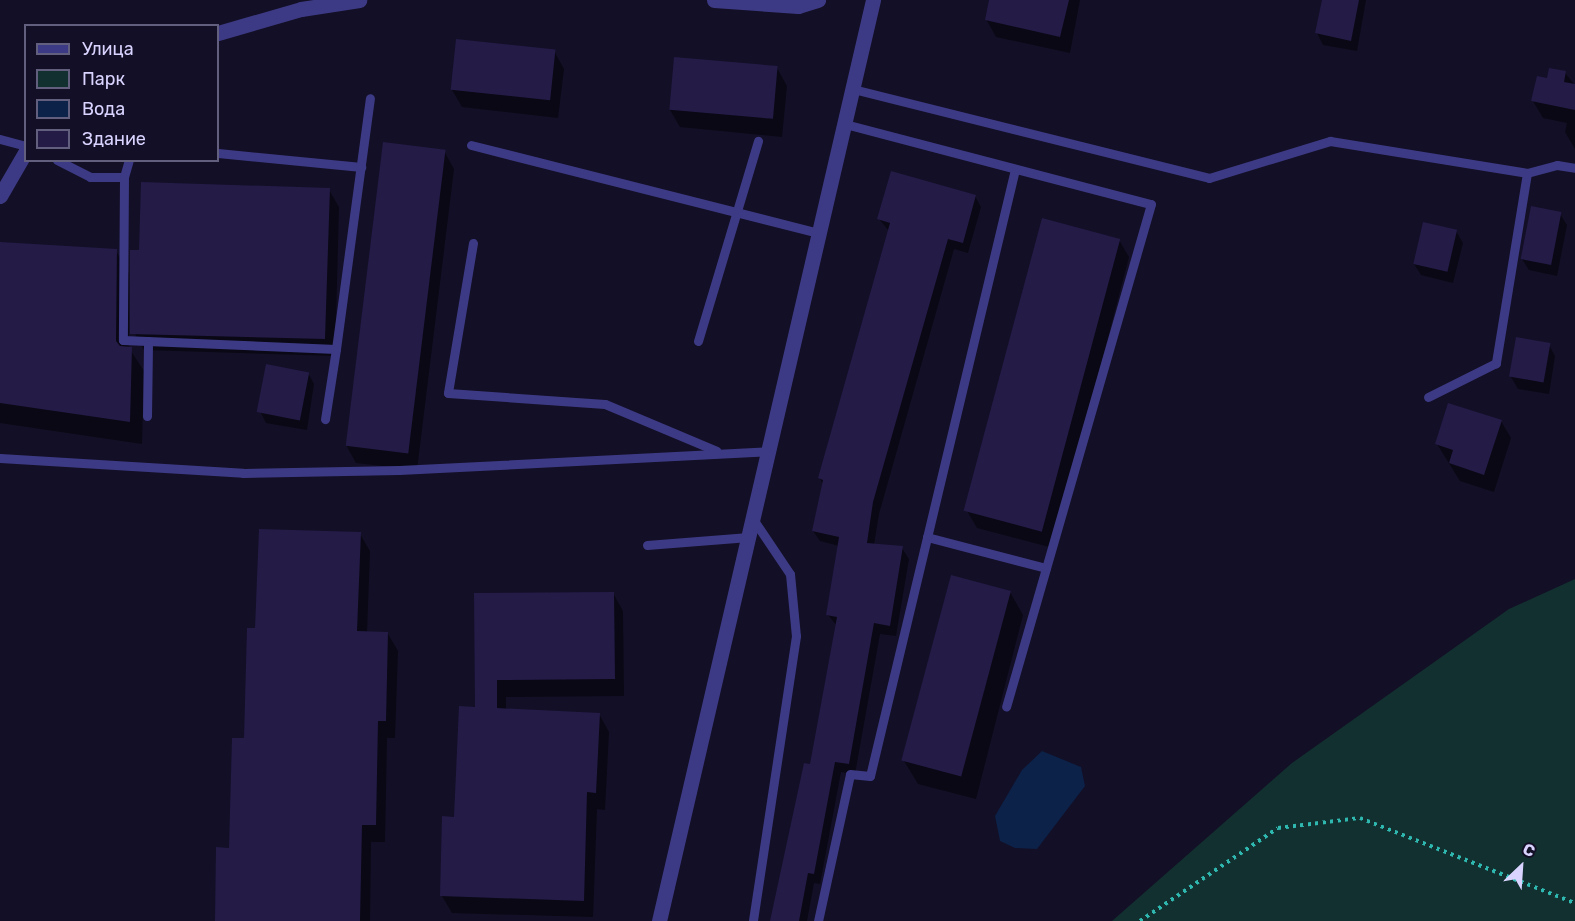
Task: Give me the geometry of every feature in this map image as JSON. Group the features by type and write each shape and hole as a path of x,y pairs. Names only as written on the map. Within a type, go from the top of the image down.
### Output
{"street":[{"path":"219,33 299,5 358,0"},
{"path":"714,0 798,6 818,0"},
{"path":"659,921 873,0"},
{"path":"0,196 24,154"}],"lane":[{"path":"853,89 1209,178 1330,141 1527,173 1557,165 1575,168"},
{"path":"325,418 370,98"},
{"path":"845,124 1151,204 1006,707"},
{"path":"0,139 24,145"},
{"path":"698,341 740,213 758,141"},
{"path":"471,145 819,233"},
{"path":"219,153 361,167"},
{"path":"61,162 90,177 124,177"},
{"path":"128,162 124,177 123,340 336,349"},
{"path":"818,921 850,774 870,776 1015,168"},
{"path":"1428,397 1496,363 1527,173"},
{"path":"473,243 448,393 605,404 722,453"},
{"path":"147,416 148,341"},
{"path":"0,458 243,473 399,470 769,451"},
{"path":"753,519 790,574 796,636 753,921"},
{"path":"647,544 749,537"},
{"path":"927,537 1046,568"}],"path":[{"path":"1140,921 1278,828 1360,818 1575,903"}],"green space":[{"path":"1575,579 1575,921 1112,921 1292,763 1509,609"}],"water":[{"path":"1042,751 1081,767 1085,786 1037,849 1015,848 1000,841 995,816 1022,770"}],"building":[{"path":"989,0 1069,0 1060,37 985,20"},
{"path":"1322,0 1359,0 1351,41 1315,33"},
{"path":"456,39 555,49 550,100 451,90"},
{"path":"674,57 778,66 773,119 669,110"},
{"path":"1549,68 1566,71 1564,82 1575,84 1575,110 1531,101 1537,76 1547,78"},
{"path":"383,142 446,150 408,453 346,446"},
{"path":"891,171 976,195 963,243 948,239 873,502 867,543 903,546 890,626 874,623 849,764 835,762 814,874 808,873 799,921 770,921 804,763 810,764 837,617 826,615 839,537 812,531 823,480 818,478 890,223 877,219"},
{"path":"141,182 330,188 325,339 130,334 130,250 139,250"},
{"path":"1531,206 1561,212 1551,265 1521,259"},
{"path":"1042,218 1120,239 1042,532 964,511"},
{"path":"1423,222 1457,230 1447,272 1413,264"},
{"path":"0,242 117,249 116,341 120,346 132,347 130,422 0,403"},
{"path":"1516,337 1550,343 1544,382 1509,376"},
{"path":"266,364 309,372 300,420 257,412"},
{"path":"1448,403 1502,420 1484,475 1449,463 1453,450 1435,444"},
{"path":"259,529 361,532 357,631 388,632 386,721 378,721 376,825 362,825 360,921 215,921 216,847 229,848 232,738 244,738 247,628 255,628"},
{"path":"951,575 1011,591 961,777 901,760"},
{"path":"614,592 615,679 497,680 497,708 600,713 596,793 587,792 584,901 440,896 442,816 454,817 459,706 475,707 474,593"}]}
